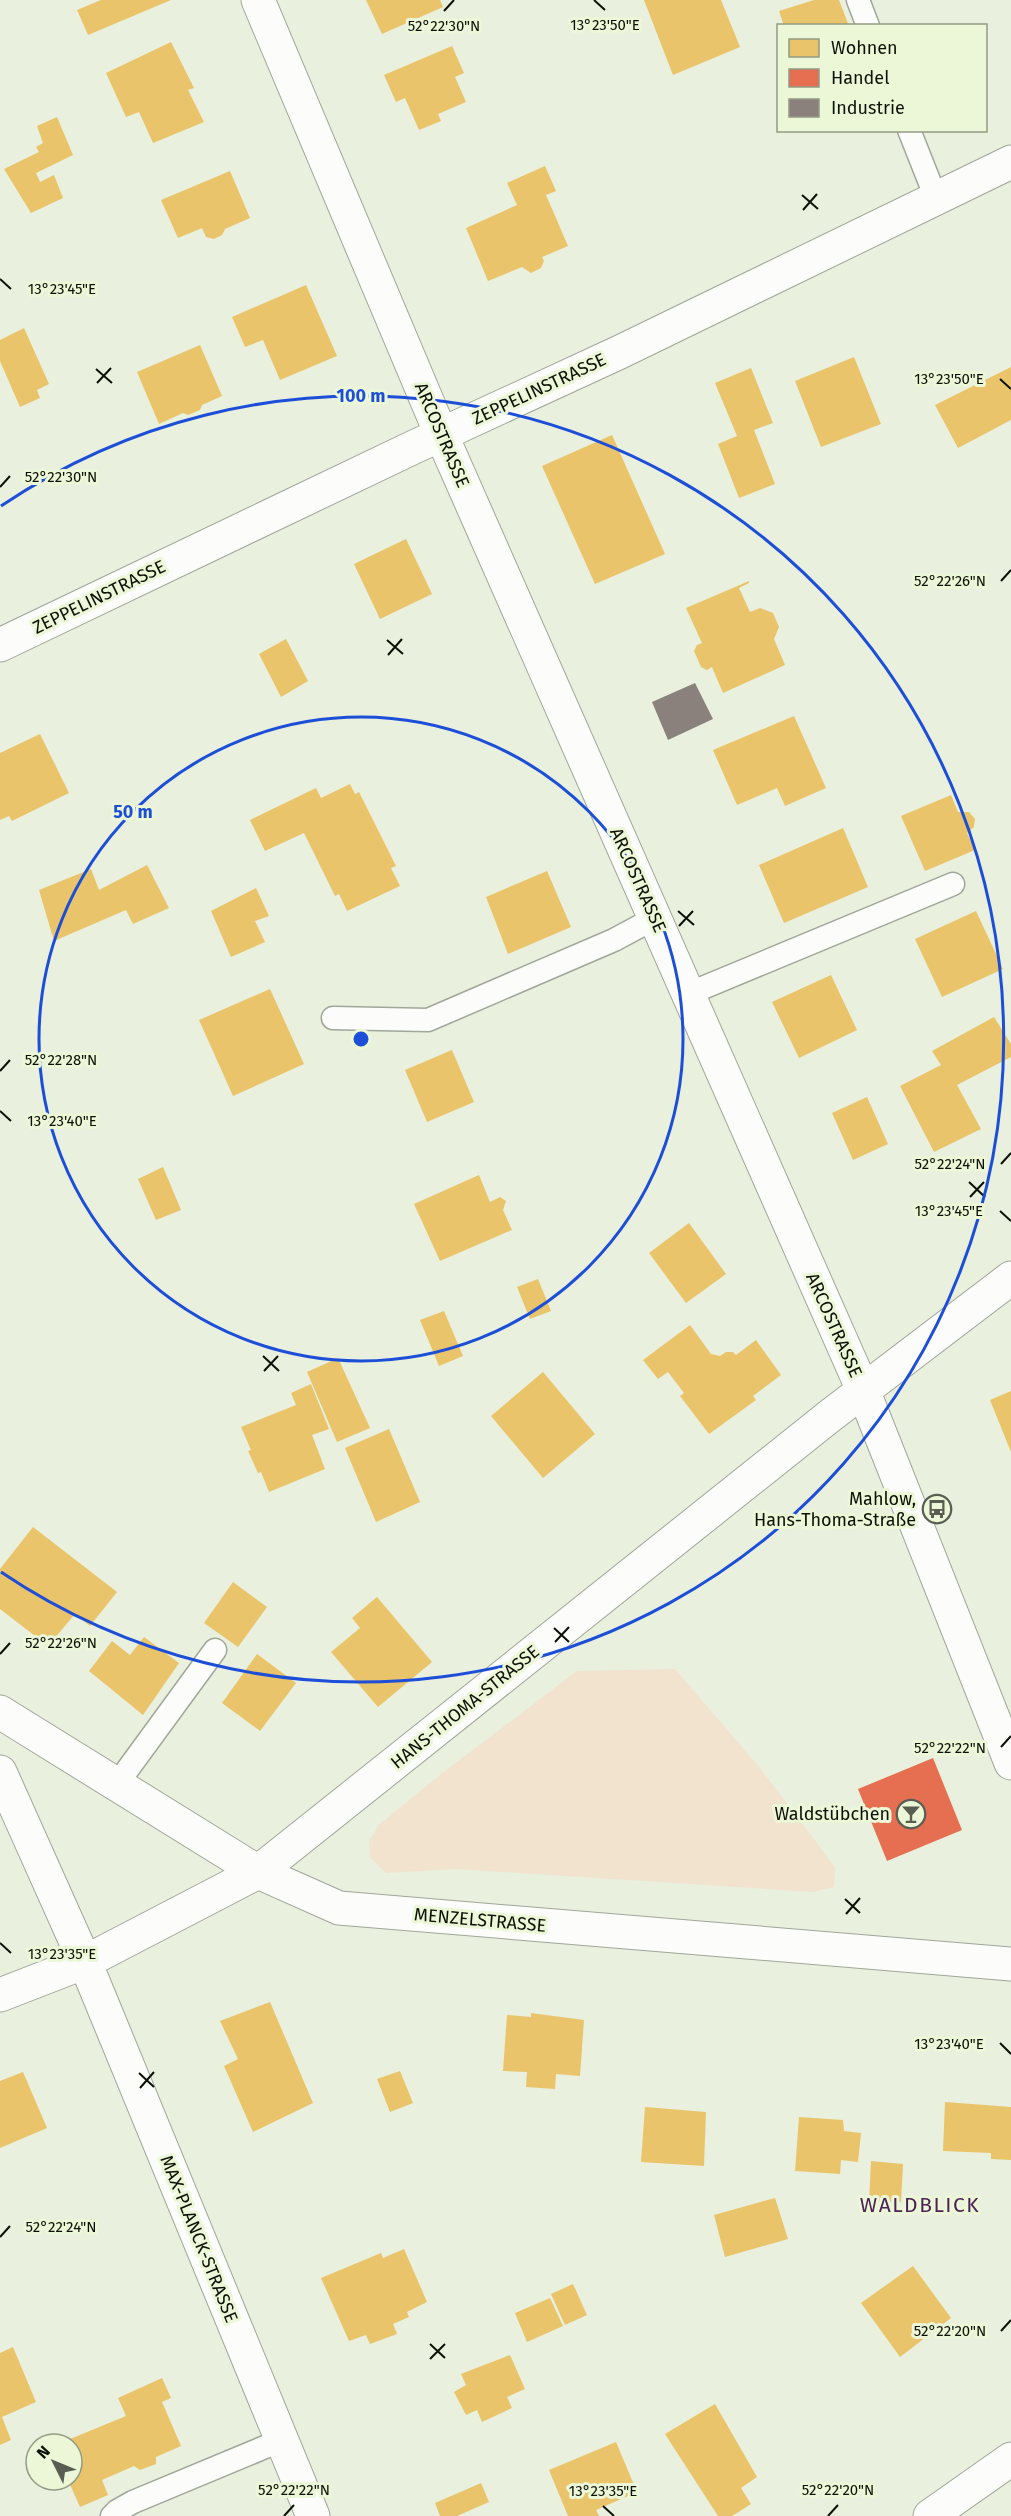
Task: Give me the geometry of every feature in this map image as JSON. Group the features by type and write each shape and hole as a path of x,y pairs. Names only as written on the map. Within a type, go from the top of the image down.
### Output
{"street":[{"name":"ARCOSTRASSE","path":"258,0 441,434 863,1390 1011,1763"},
{"name":"ZEPPELINSTRASSE","path":"0,645 441,434 620,352 1011,162"},
{"name":"HANS-THOMA-STRASSE","path":"0,1995 85,1962 258,1872 863,1390 1011,1278"},
{"name":"MENZELSTRASSE","path":"0,1712 258,1872 339,1908 1011,1964"},
{"path":"0,1772 85,1962"},
{"name":"MAX-PLANCK-STRASSE","path":"85,1962 313,2516"},
{"path":"930,2516 1011,2459"}],"lane":[{"path":"858,0 867,24"},
{"path":"910,132 936,198"},
{"path":"688,994 953,884"},
{"path":"333,1018 428,1020 614,940 655,918"},
{"path":"117,1784 215,1650"},
{"path":"112,2516 141,2498 282,2440"}],"shaded area":[{"path":"675,1669 760,1768 835,1867 834,1887 813,1892 456,1869 386,1873 370,1858 369,1841 379,1825 441,1774 577,1671"}],"building: Wohnen":[{"path":"101,0 171,0 88,35 77,10"},
{"path":"366,0 440,0 443,7 382,34"},
{"path":"644,0 721,0 740,47 673,75"},
{"path":"814,0 839,0 848,24 783,24 779,11"},
{"path":"171,42 194,88 188,90 204,122 153,143 139,112 126,117 106,73"},
{"path":"452,46 464,73 455,77 466,102 438,114 441,121 419,130 405,98 396,102 384,75"},
{"path":"57,117 73,155 36,173 40,182 54,175 63,198 31,213 4,169 39,152 36,147 43,143 37,126"},
{"path":"545,166 556,191 546,195 568,246 542,257 544,261 541,268 531,273 522,267 488,281 466,228 517,205 507,183"},
{"path":"230,171 250,218 225,229 222,235 214,239 206,237 202,228 178,238 161,200"},
{"path":"306,285 337,356 280,380 263,340 245,347 232,317"},
{"path":"24,328 49,384 37,390 40,398 20,407 0,361 0,340"},
{"path":"200,345 222,396 202,405 200,410 188,415 183,413 159,424 137,372"},
{"path":"854,357 881,424 821,447 795,381"},
{"path":"1011,367 1011,420 958,448 935,405"},
{"path":"751,368 773,423 754,430 775,484 739,498 718,444 737,436 715,383"},
{"path":"612,435 665,554 595,584 542,466"},
{"path":"406,539 432,594 380,619 354,564"},
{"path":"749,581 739,588 750,612 760,608 773,613 779,627 774,639 785,665 723,693 712,667 707,670 701,667 694,651 697,645 702,643 686,608"},
{"path":"286,639 308,681 281,697 259,654"},
{"path":"794,716 826,788 785,806 777,788 737,805 713,750"},
{"path":"40,734 69,793 12,821 9,816 0,820 0,753"},
{"path":"350,784 355,794 359,792 396,866 391,868 400,886 347,911 339,894 335,896 304,833 265,851 250,820 316,788 321,798"},
{"path":"951,795 958,812 969,812 975,819 974,827 967,833 975,850 925,871 901,816"},
{"path":"843,828 868,887 784,923 759,865"},
{"path":"147,865 169,908 133,924 126,910 54,941 39,890 91,869 99,890"},
{"path":"547,871 571,927 508,954 486,897"},
{"path":"256,888 269,916 255,921 265,942 231,957 211,911"},
{"path":"976,911 1003,969 942,997 915,939"},
{"path":"831,975 857,1030 799,1058 772,1002"},
{"path":"270,989 304,1064 233,1096 199,1020"},
{"path":"994,1017 1011,1044 1011,1057 957,1085 981,1129 934,1152 900,1086 941,1065 932,1051"},
{"path":"452,1050 474,1102 427,1122 405,1070"},
{"path":"867,1097 888,1144 853,1160 832,1113"},
{"path":"163,1167 181,1210 156,1220 138,1179"},
{"path":"479,1175 490,1202 500,1197 506,1201 503,1210 512,1230 440,1261 414,1204"},
{"path":"689,1223 726,1274 686,1303 649,1253"},
{"path":"538,1279 551,1311 530,1319 517,1287"},
{"path":"444,1311 463,1356 439,1366 420,1320"},
{"path":"690,1325 711,1354 720,1356 726,1352 733,1352 736,1355 756,1340 781,1375 753,1396 756,1400 709,1434 680,1396 684,1393 668,1372 658,1379 643,1360"},
{"path":"338,1358 370,1428 337,1442 307,1372"},
{"path":"543,1372 595,1434 543,1478 491,1416"},
{"path":"311,1384 329,1429 312,1435 325,1469 269,1492 261,1472 258,1473 248,1451 251,1450 241,1427 296,1405 291,1393"},
{"path":"1011,1391 1011,1452 990,1400"},
{"path":"389,1429 420,1502 376,1522 345,1448"},
{"path":"33,1527 117,1592 90,1626 75,1614 48,1646 0,1609 0,1569"},
{"path":"233,1582 267,1607 238,1647 204,1623"},
{"path":"377,1597 432,1662 378,1707 331,1652 360,1628 352,1618"},
{"path":"144,1637 179,1663 143,1715 89,1671 112,1641 130,1655"},
{"path":"257,1654 296,1683 260,1731 222,1703"},
{"path":"270,2002 313,2103 253,2132 224,2066 238,2059 220,2021"},
{"path":"531,2013 584,2020 580,2076 556,2074 555,2089 526,2087 527,2072 503,2071 507,2015 531,2017"},
{"path":"400,2071 413,2103 390,2112 377,2079"},
{"path":"23,2072 47,2128 0,2148 0,2081"},
{"path":"945,2102 1011,2107 1011,2160 991,2159 991,2153 943,2151"},
{"path":"645,2107 706,2112 704,2166 641,2162"},
{"path":"799,2117 843,2120 844,2131 861,2133 858,2162 841,2160 840,2174 795,2171"},
{"path":"871,2161 903,2164 901,2202 869,2202"},
{"path":"775,2198 788,2239 725,2257 714,2215"},
{"path":"404,2249 427,2302 407,2312 409,2317 393,2324 397,2334 370,2344 366,2335 349,2341 321,2278 381,2253 383,2258"},
{"path":"913,2266 951,2318 900,2357 861,2303"},
{"path":"573,2284 587,2315 565,2325 551,2294"},
{"path":"550,2298 563,2326 527,2342 515,2313"},
{"path":"13,2347 36,2402 2,2417 11,2440 0,2445 0,2353"},
{"path":"510,2355 525,2389 507,2397 512,2408 482,2422 477,2410 466,2415 454,2392 466,2385 461,2374"},
{"path":"162,2378 171,2398 162,2402 181,2446 156,2457 156,2464 140,2470 134,2466 102,2480 108,2495 80,2507 73,2492 84,2492 84,2433 126,2416 118,2398"},
{"path":"715,2404 757,2477 741,2488 751,2504 732,2516 718,2516 665,2434"},
{"path":"616,2442 637,2492 596,2510 599,2516 568,2516 549,2470"},
{"path":"481,2483 489,2502 457,2516 440,2516 435,2503"}],"building: Handel":[{"path":"933,1758 962,1830 887,1861 858,1789"}],"building: Industrie":[{"path":"695,683 713,719 668,740 652,702"}],"place":[{"name":"Mahlow, Hans-Thoma-Straße","path":"937,1509"},
{"name":"Waldstübchen","path":"911,1814"}],"district":[{"name":"WALDBLICK","path":"920,2205"}]}
